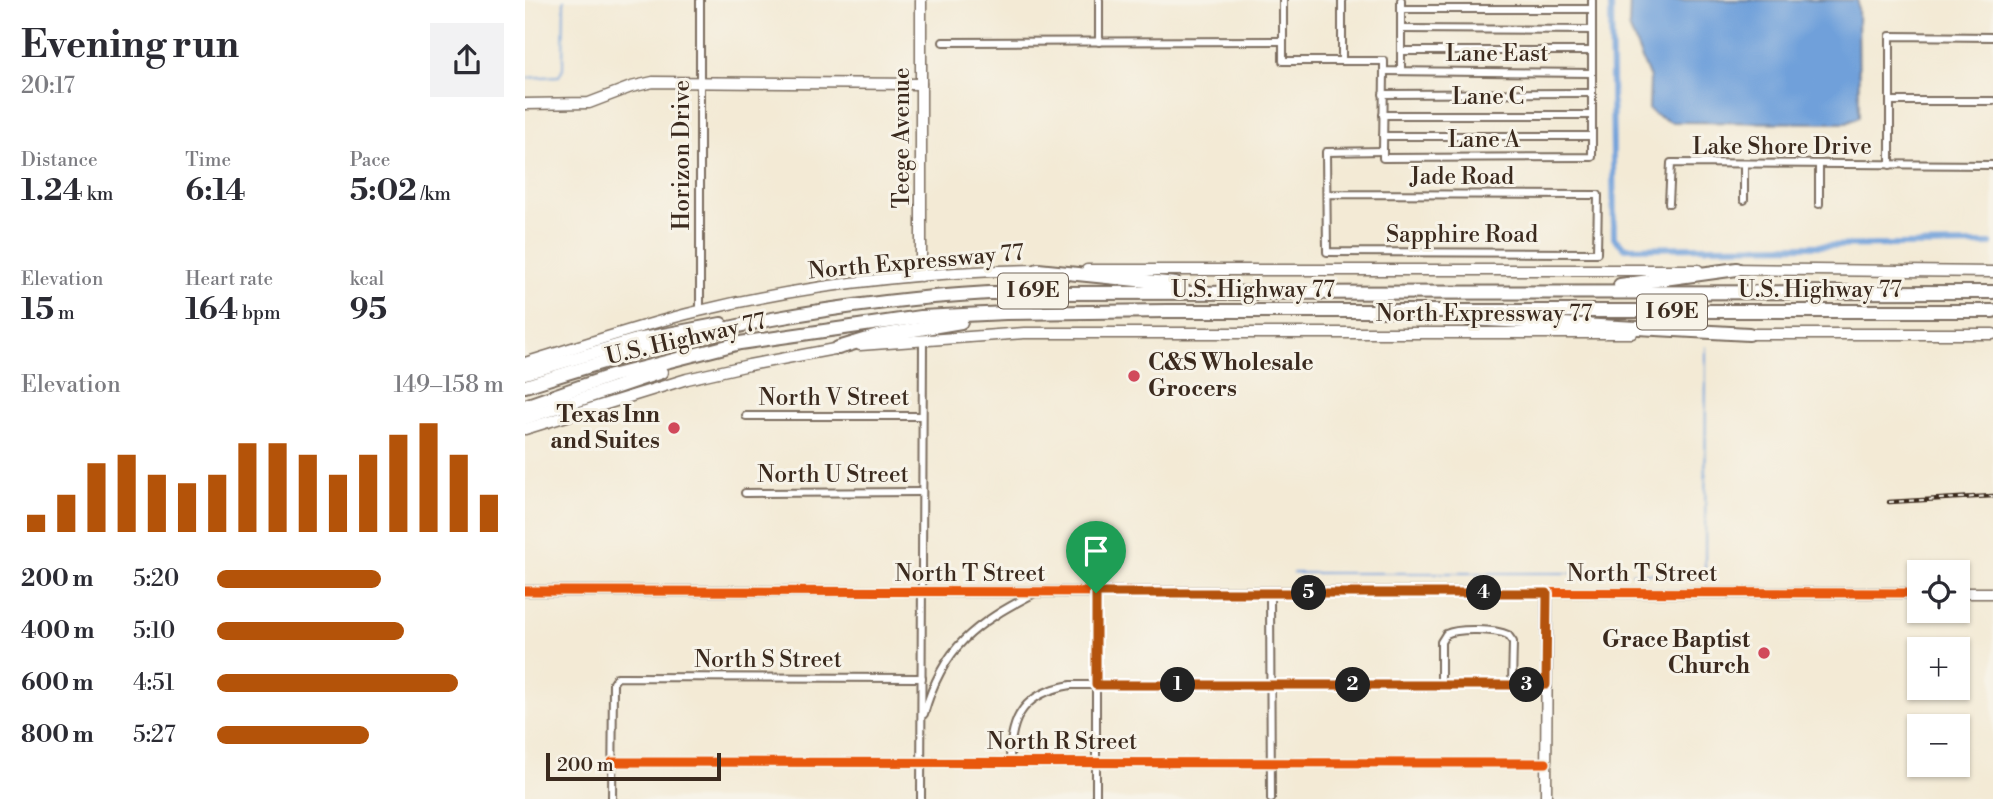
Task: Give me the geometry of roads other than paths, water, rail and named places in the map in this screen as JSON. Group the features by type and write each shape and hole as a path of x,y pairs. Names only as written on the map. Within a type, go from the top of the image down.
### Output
{"highway":[{"path":"1502,291 1619,285 1737,269"},
{"path":"1038,270 1189,285 1298,291"},
{"name":"U.S. Highway 77","path":"525,386 650,348 770,320 922,297 989,293 1298,291 1987,292"},
{"path":"1364,311 1523,323 1749,334"},
{"name":"U.S. Highway 77","path":"528,413 751,347 763,341 921,317 1006,313 1987,311"},
{"path":"838,348 878,336 1006,313"},
{"path":"525,373 637,340 703,326 770,320"}],"main road":[{"name":"Teege Avenue","path":"921,0 921,276"},
{"path":"525,104 589,103 643,83 921,84"},
{"name":"North Expressway 77","path":"525,363 700,311 783,294 921,276 1038,270 1993,271"},
{"name":"North Expressway 77","path":"525,429 687,379 838,348 923,340 1033,333 1993,334"},
{"name":"North T Street","path":"525,591 1907,593"},
{"path":"1546,799 1547,593"},
{"path":"1970,593 1993,593"}],"street":[{"name":"Horizon Drive","path":"700,0 700,311"},
{"path":"1099,0 1099,42"},
{"path":"1283,0 1283,61 1384,61 1383,151 1326,152 1327,194"},
{"path":"1342,0 1342,61"},
{"path":"1401,0 1401,71"},
{"path":"1383,136 1592,136 1592,0"},
{"path":"1401,9 1592,9"},
{"path":"1401,29 1592,30"},
{"name":"Lake Shore Drive","path":"1669,203 1671,163 1890,165 1890,36 1993,37"},
{"path":"943,42 1283,41"},
{"path":"1401,51 1592,51"},
{"name":"Lane East","path":"1384,71 1592,73"},
{"path":"1383,94 1592,93"},
{"path":"1891,101 1993,101"},
{"name":"Lane C","path":"1383,115 1592,115"},
{"name":"Lane A","path":"1383,151 1383,158 1592,157 1592,136"},
{"path":"1744,164 1744,200"},
{"path":"1890,165 1993,164"},
{"path":"1819,166 1819,204"},
{"name":"Jade Road","path":"1327,194 1598,195 1597,253"},
{"name":"Sapphire Road","path":"1327,194 1327,252 1597,253"},
{"path":"921,799 923,340"},
{"name":"North V Street","path":"746,415 922,416"},
{"name":"North U Street","path":"745,493 922,492"},
{"path":"921,722 930,692 957,645 972,630 995,614 1036,593"},
{"path":"1095,799 1096,593"},
{"path":"1270,593 1271,799"},
{"path":"1441,685 1441,642 1446,634 1455,631 1498,632 1508,635 1513,642 1512,685"},
{"name":"North S Street","path":"612,762 614,679 621,677 922,678"},
{"path":"1010,761 1014,726 1019,713 1028,702 1054,688 1071,685 1546,685"},
{"path":"612,762 612,799"},
{"name":"North R Street","path":"612,762 1546,763"}],"water":[{"path":"1630,0 1858,0 1859,117 1847,123 1671,122 1655,115 1649,109 1650,79 1629,27"}],"waterway":[{"path":"525,78 559,76 563,68 564,0"},
{"path":"1611,0 1614,238 1625,248 1990,244"},
{"path":"1705,573 1706,347"},
{"path":"1293,573 1618,573"},
{"path":"1632,573 1683,573"}],"railway":[{"path":"1889,502 1993,496"}],"place":[{"name":"C&S Wholesale Grocers","path":"1134,376"},
{"name":"Texas Inn and Suites","path":"674,428"},
{"name":"Grace Baptist Church","path":"1764,653"}]}
